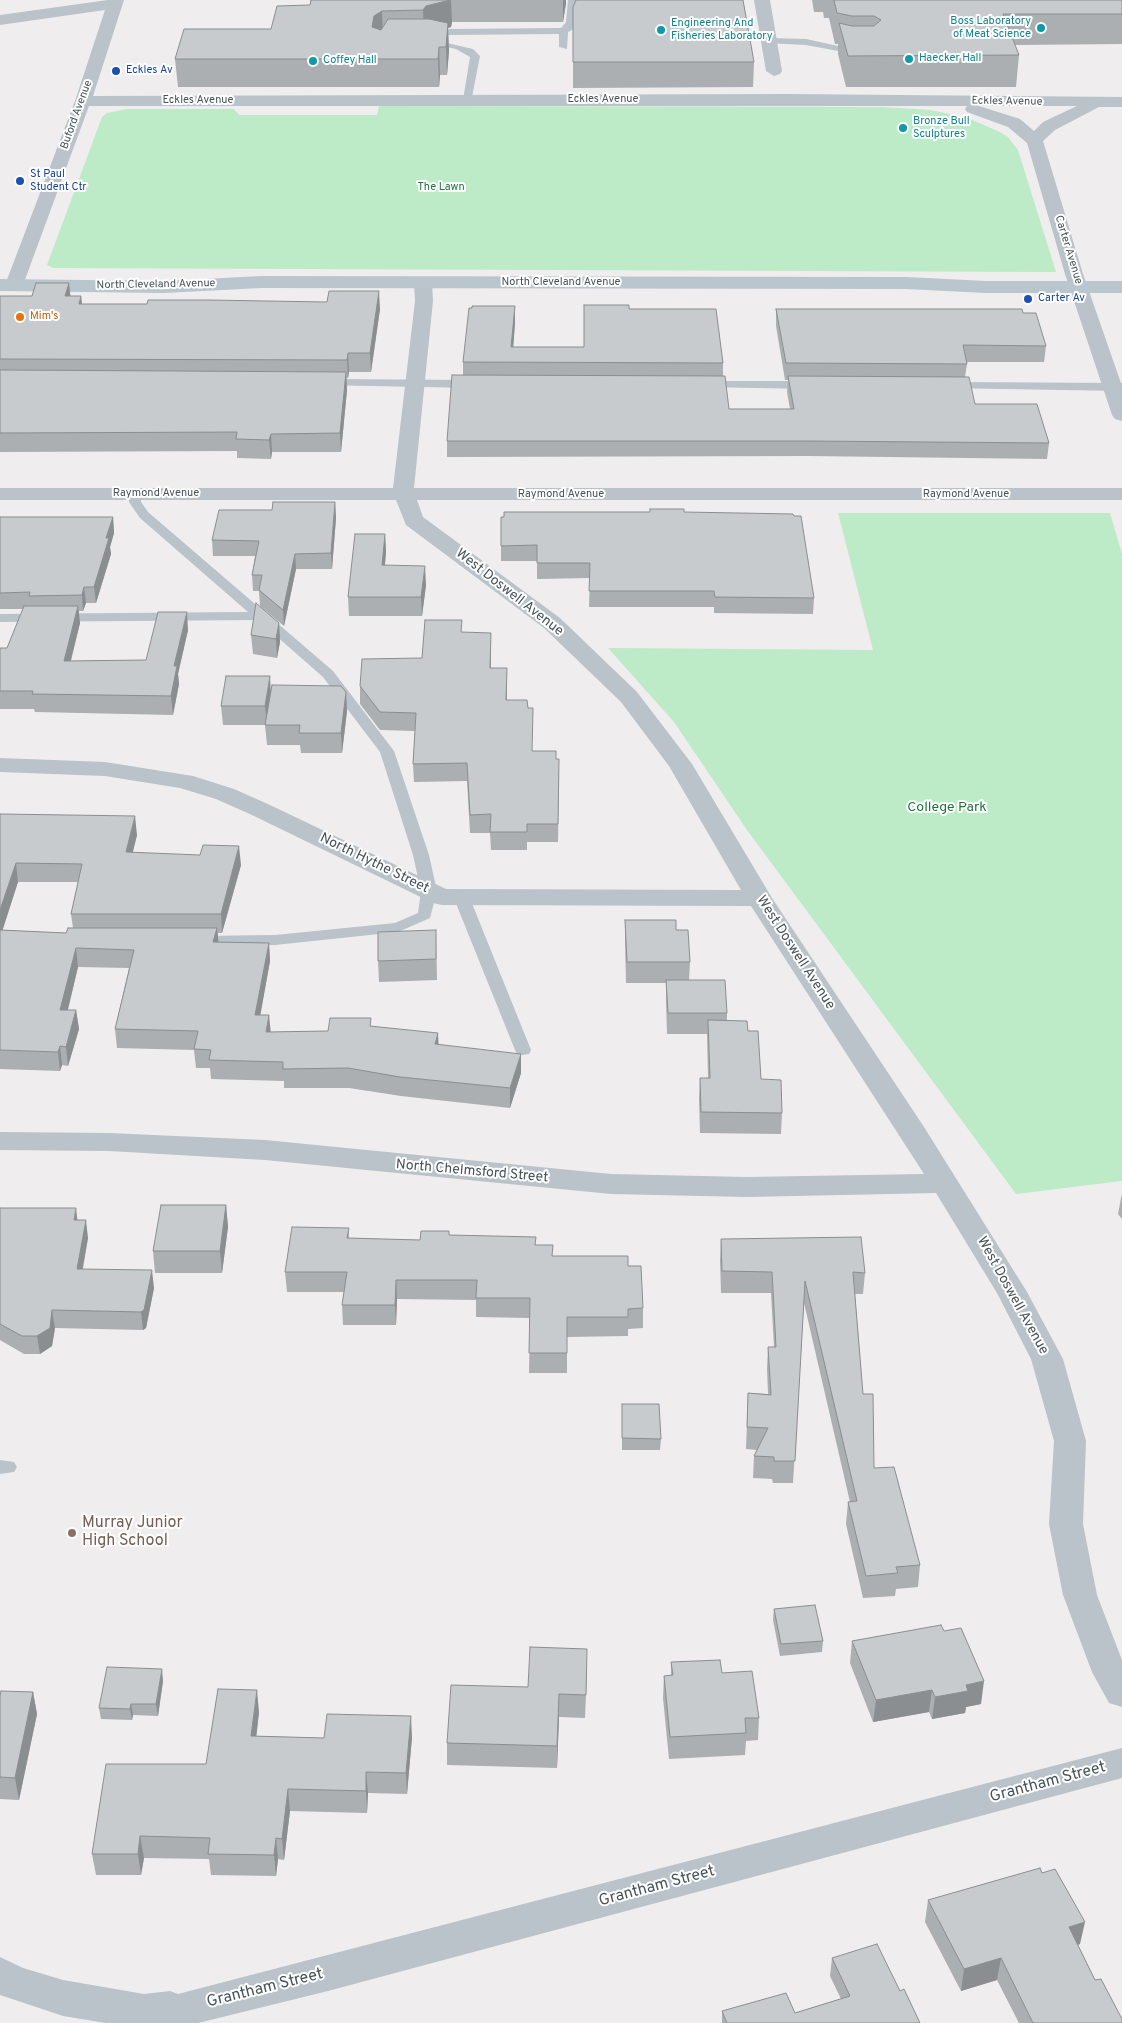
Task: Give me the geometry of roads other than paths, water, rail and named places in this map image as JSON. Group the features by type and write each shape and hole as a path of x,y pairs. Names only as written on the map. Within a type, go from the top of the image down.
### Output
{"main road":[{"name":"North Cleveland Avenue","path":"7,285 164,287 261,282 906,283 986,287 1122,288"}],"street":[{"path":"762,0 774,71"},
{"path":"0,20 115,2"},
{"name":"Buford Avenue","path":"7,285 83,101 115,2"},
{"name":"Eckles Avenue","path":"83,101 1115,102"},
{"path":"932,101 983,112 1014,124 1035,142 1040,134 1061,119 1115,102"},
{"name":"Carter Avenue","path":"1035,142 1078,288 1117,387 1122,415"},
{"name":"West Doswell Avenue","path":"423,283 424,301 403,477 404,495 414,520 552,623 629,697 680,764 759,898 945,1183 1012,1292 1048,1359 1070,1441 1066,1524 1080,1595 1105,1662 1122,1694"},
{"name":"Raymond Avenue","path":"0,494 1122,494"},
{"name":"North Hythe Street","path":"0,765 105,768 184,781 225,794 262,810 442,896 759,898"},
{"name":"North Chelmsford Street","path":"0,1141 109,1142 265,1150 401,1165 611,1184 747,1187 945,1183"},
{"name":"Grantham Street","path":"148,2023 191,2007 328,1974 1122,1763"},
{"name":"Grantham Street","path":"0,1974 11,1982 63,1998 135,2011 144,2012 191,2007"}],"lane":[{"path":"468,100 475,56 470,51 458,47 426,42 430,37 446,32 563,31 569,28 571,22 572,0"},
{"path":"563,31 564,47"},
{"path":"769,41 806,42 850,52 872,52"},
{"path":"315,383 485,384"},
{"path":"694,385 823,386"},
{"path":"933,386 1117,387"},
{"path":"135,494 135,502 144,515 328,674 387,752 422,855 423,872 429,891 424,916 398,927 275,940 179,940"},
{"path":"0,618 262,616"},
{"path":"461,896 523,1050"}],"place":[{"name":"Boss Laboratory of Meat Science","path":"1041,28"},
{"name":"Engineering And Fisheries Laboratory","path":"661,30"},
{"name":"Haecker Hall","path":"909,59"},
{"name":"Coffey Hall","path":"313,61"},
{"name":"Eckles Av","path":"116,71"},
{"name":"Bronze Bull Sculptures","path":"903,128"},
{"name":"St Paul Student Ctr","path":"20,181"},
{"name":"Carter Av","path":"1028,299"},
{"name":"Mim's","path":"20,317"},
{"name":"Murray Junior High School","path":"72,1533"}],"park label":[{"name":"The Lawn","path":"441,188"},
{"name":"College Park","path":"947,808"}]}
